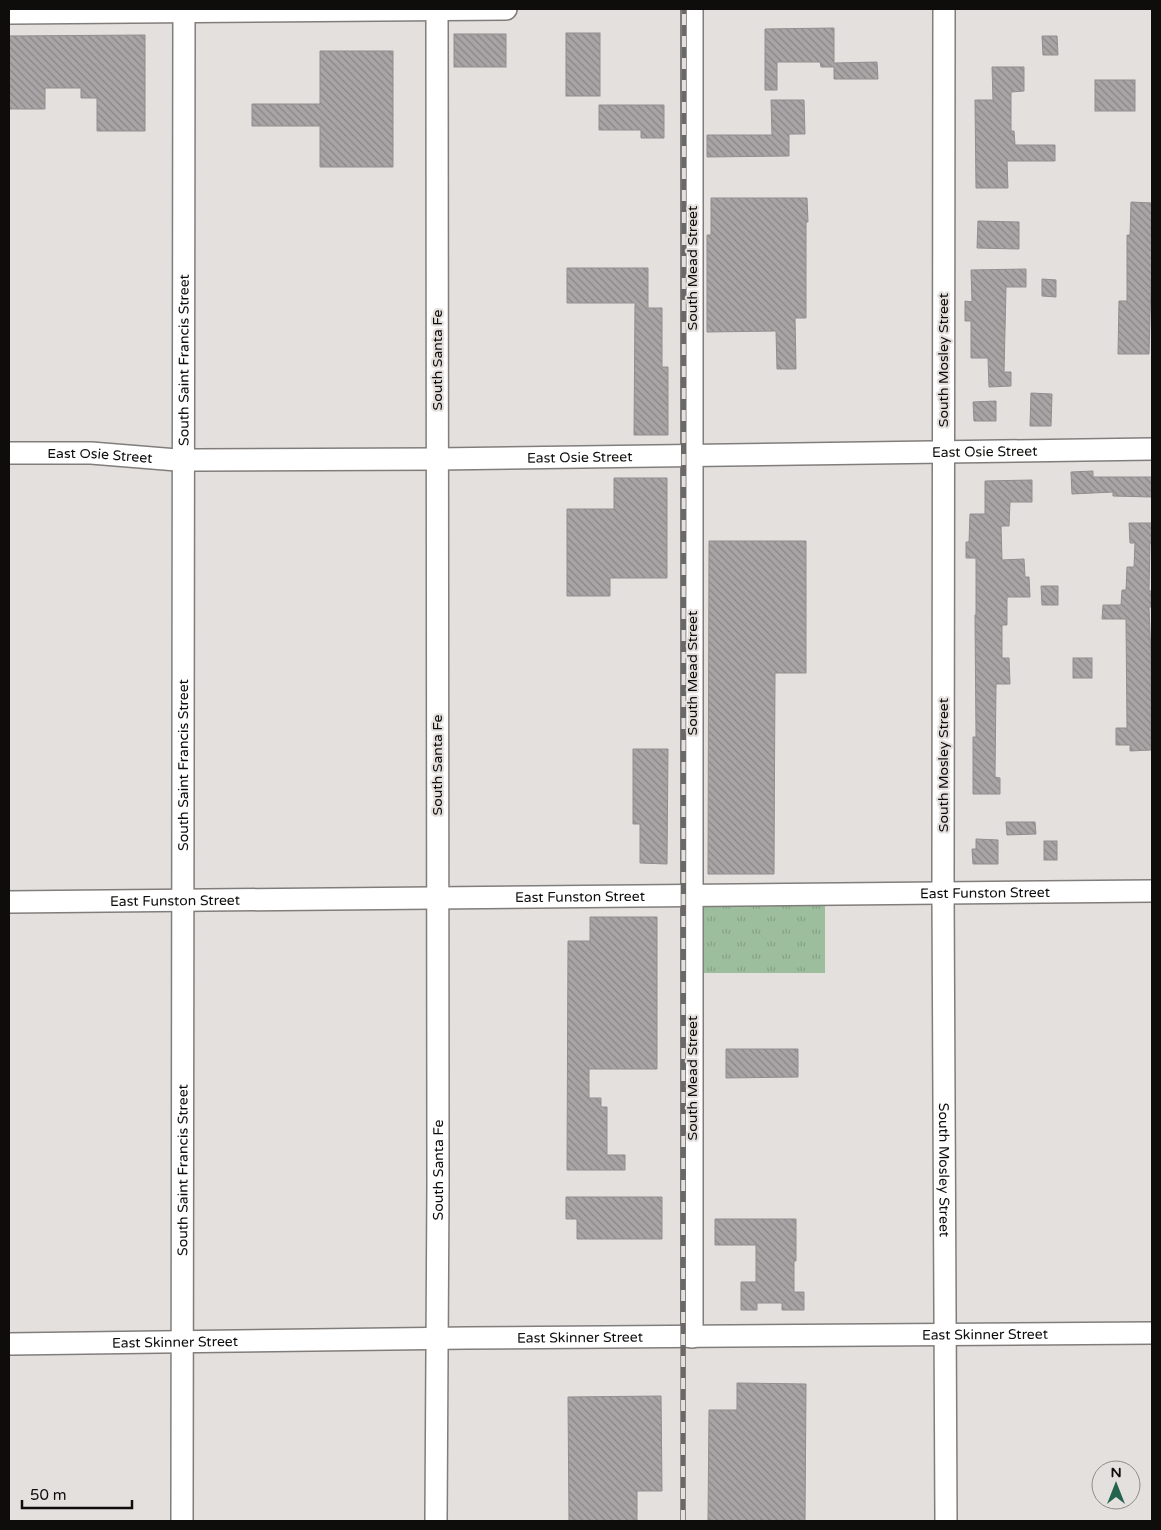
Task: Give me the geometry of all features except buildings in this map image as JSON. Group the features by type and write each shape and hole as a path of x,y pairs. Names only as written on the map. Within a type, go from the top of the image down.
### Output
{"street":[{"name":"South Santa Fe","path":"436,1521 437,9"},
{"path":"9,13 184,10 506,9"},
{"name":"South Mead Street","path":"692,9 692,1337"},
{"name":"South Mosley Street","path":"944,9 942,451 946,1521"},
{"name":"South Saint Francis Street","path":"182,1521 184,10"},
{"name":"East Osie Street","path":"9,453 90,453 184,460 1152,449"},
{"name":"East Funston Street","path":"9,902 1152,891"},
{"name":"East Skinner Street","path":"9,1344 1152,1333"}],"green space":[{"path":"704,904 825,904 825,973 704,973"}],"railway":[{"path":"683,1521 684,9"}]}
